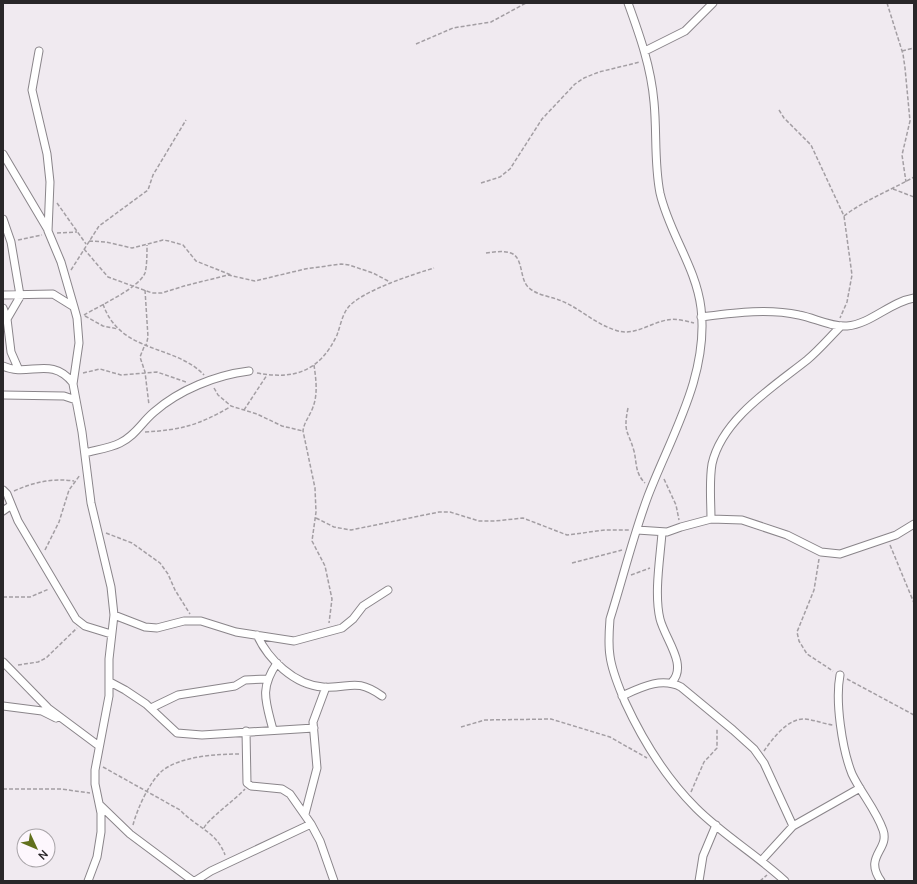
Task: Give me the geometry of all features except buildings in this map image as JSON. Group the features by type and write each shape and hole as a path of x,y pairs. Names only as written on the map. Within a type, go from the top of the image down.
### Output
{"street":[{"path":"628,3 648,60 655,105 660,192 696,286 702,325 698,365 692,388 651,489 610,619 608,636 613,673 637,730 656,761 688,799 716,825 762,860 785,881"},
{"path":"645,51 685,31 713,3"},
{"path":"39,51 32,90 44,136 50,191 48,232"},
{"path":"3,154 48,232 61,262 77,318 79,338 73,383 85,453 91,503 111,587 114,615 109,659 110,682 107,709 96,764 96,784 100,805 101,832 97,856 88,881"},
{"path":"3,219 11,242 20,295 7,320"},
{"path":"3,295 53,294 74,307"},
{"path":"701,317 744,312 786,313 840,325 857,324 893,305 914,298"},
{"path":"3,308 7,320 11,352 18,368"},
{"path":"711,519 712,465 718,449 733,424 750,406 808,359 840,325"},
{"path":"3,366 18,368 49,368 57,370 68,376 73,383"},
{"path":"85,453 121,443 137,432 151,415 171,400 198,386 210,381 249,371"},
{"path":"3,395 64,396 76,400"},
{"path":"5,492 10,506 81,624 112,634"},
{"path":"3,511 10,506"},
{"path":"637,530 662,533 711,519 742,520 767,526 821,552 840,554 903,532 914,524"},
{"path":"662,533 658,583 660,618 667,640 678,662 677,675 672,682"},
{"path":"114,615 132,623 151,627 194,621 257,635 294,641 328,633 347,625 363,606 388,590"},
{"path":"257,635 267,654 296,678 313,685 326,687 356,684 367,687 382,696"},
{"path":"273,730 265,693 266,679 277,663"},
{"path":"5,665 31,692 69,724 99,746"},
{"path":"840,675 838,700 841,726 852,773 883,831 883,843 874,861 875,869 881,881"},
{"path":"150,708 178,696 235,686 245,680 266,679"},
{"path":"110,682 125,690 150,708 177,733 202,735 246,731 314,728"},
{"path":"622,696 653,684 672,682 681,687 743,740 760,757 793,826"},
{"path":"305,814 317,768 314,728 316,711 326,687"},
{"path":"3,706 42,711 69,724"},
{"path":"246,731 248,785 286,791 305,814 311,824 320,841 334,881"},
{"path":"762,860 793,826 860,788"},
{"path":"100,805 130,834 194,881 202,875 311,824"},
{"path":"699,881 704,856 716,825"}],"path":[{"path":"416,44 453,28 491,22 526,3"},
{"path":"607,3 619,3"},
{"path":"888,3 902,51 910,121 902,155 906,182"},
{"path":"902,51 914,48"},
{"path":"481,183 500,177 510,169 542,119 565,93 584,78 648,60"},
{"path":"779,110 784,118 811,145 844,216 852,275 847,302 840,325"},
{"path":"66,279 94,233 106,220 148,190 153,175 186,120"},
{"path":"844,216 856,207 914,177"},
{"path":"893,189 914,197"},
{"path":"50,191 86,245"},
{"path":"11,242 48,232 77,232"},
{"path":"89,241 106,242 132,248 163,240 179,243 183,245 196,261 233,275 256,281 305,269 341,264 374,273 390,282"},
{"path":"119,329 103,326 83,315 133,285 145,272 147,244"},
{"path":"84,249 108,277 145,290 162,293 184,286 233,275"},
{"path":"486,253 502,251 513,254 518,260 528,286 536,293 561,300 590,319 616,331 625,332 637,330 669,319 702,325"},
{"path":"249,371 267,375 295,374 306,371 314,366 332,344 347,309 353,304 390,282 434,268"},
{"path":"145,290 148,337 140,357 145,372 151,415"},
{"path":"103,304 109,319 119,329 145,346 195,367 210,381 218,395 231,406 256,414 282,426 303,431"},
{"path":"314,366 316,398 310,414 304,424 303,431 315,488 316,518 312,541 325,566 332,599 328,633"},
{"path":"73,375 100,369 121,374 157,372 198,386"},
{"path":"244,410 267,375"},
{"path":"137,432 189,427 210,419 231,406"},
{"path":"628,408 625,422 626,433 634,452 635,467 642,480 651,489"},
{"path":"659,468 676,505 681,527"},
{"path":"40,557 48,545 59,522 65,501 74,481 86,470"},
{"path":"5,492 57,479 74,481"},
{"path":"316,518 334,527 351,530 439,512 450,512 479,520 495,521 523,518 567,535 605,530 637,530"},
{"path":"98,530 132,543 160,563 168,574 175,590 194,621"},
{"path":"887,538 914,603"},
{"path":"572,563 632,548"},
{"path":"821,552 814,590 797,632 799,641 807,654 840,675 914,715"},
{"path":"621,582 637,573 660,566"},
{"path":"3,597 30,597 58,585"},
{"path":"5,665 38,662 46,658 81,624"},
{"path":"688,799 704,762 717,748 718,718"},
{"path":"461,727 485,720 550,719 610,738 635,753 656,761"},
{"path":"760,757 781,730 795,721 805,719 826,725 841,726"},
{"path":"130,834 134,819 148,791 156,778 168,767 209,756 246,754"},
{"path":"96,764 112,770 180,810 187,817 204,828 222,846 228,863"},
{"path":"204,828 207,821 230,804 248,785"},
{"path":"3,789 61,789 98,794"}]}
